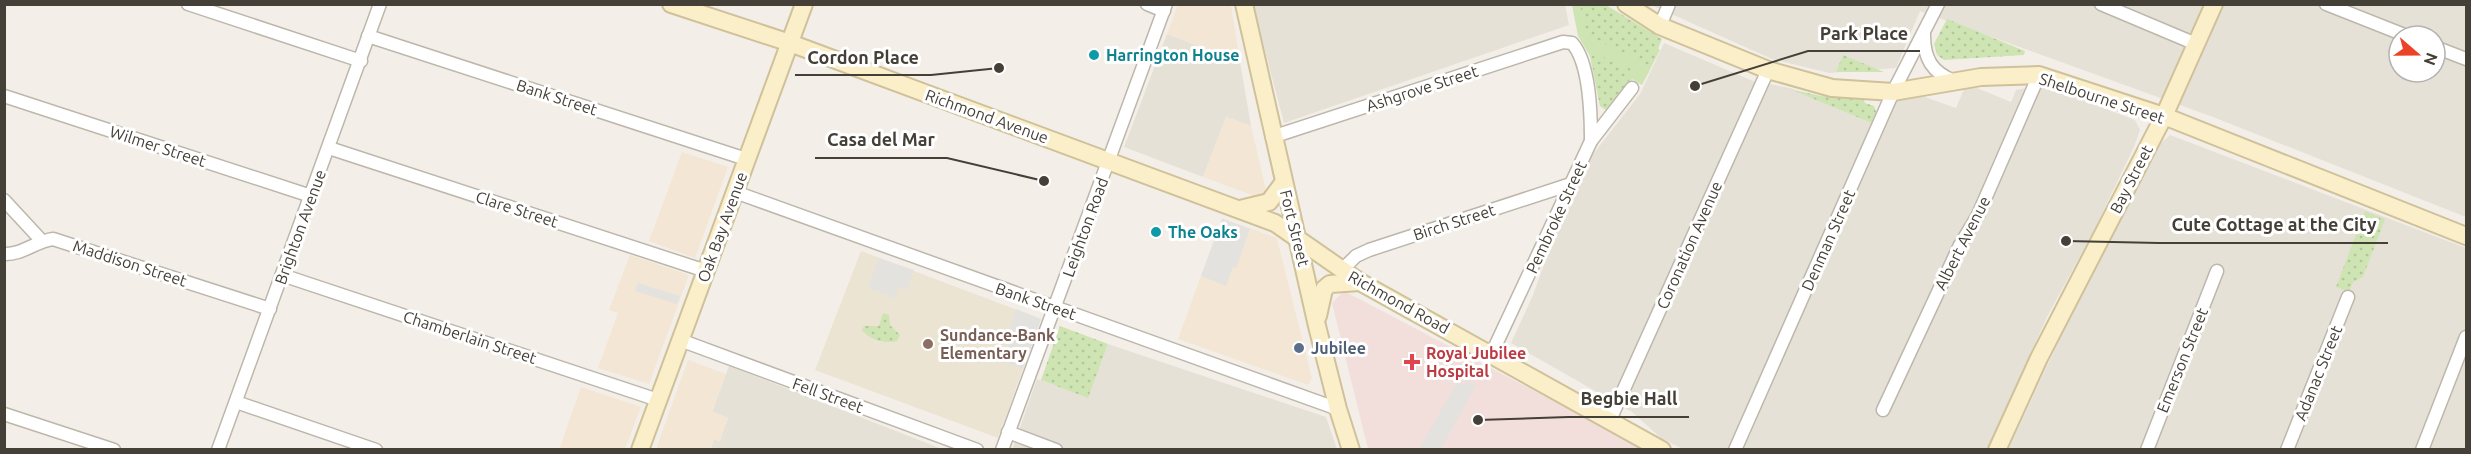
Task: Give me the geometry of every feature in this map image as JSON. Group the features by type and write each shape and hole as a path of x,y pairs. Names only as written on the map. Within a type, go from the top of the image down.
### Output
{"main road":[{"name":"Richmond Avenue","path":"671,4 790,43 1239,209 1275,223 1298,237"},
{"name":"Oak Bay Avenue","path":"640,450 804,4"},
{"name":"Fort Street","path":"1244,4 1272,137 1298,237 1317,326 1338,410 1351,450"},
{"name":"Shelbourne Street","path":"1626,4 1660,26 1768,70 1832,88 1893,92 1981,77 2039,75 2164,116 2466,236"},
{"name":"Bay Street","path":"1997,450 2039,358 2164,116 2214,4"},
{"path":"1239,209 1269,202 1284,183"},
{"name":"Richmond Road","path":"1298,237 1360,282 1492,353 1662,450"},
{"path":"1317,326 1324,289 1340,281 1360,282"}],"street":[{"path":"188,4 361,61"},
{"name":"Brighton Avenue","path":"218,450 380,4"},
{"path":"1147,4 1165,8"},
{"path":"1660,26 1669,4"},
{"name":"Denman Street","path":"1735,450 1893,92 1938,4"},
{"path":"2101,4 2196,44"},
{"path":"2326,4 2387,28"},
{"name":"Leighton Road","path":"1002,450 1165,8"},
{"path":"1924,32 1928,60 1941,76 1956,81"},
{"name":"Bank Street","path":"368,36 746,159"},
{"name":"Ashgrove Street","path":"1272,137 1563,42 1572,43 1580,51 1591,110 1592,141"},
{"path":"2447,52 2466,59"},
{"name":"Coronation Avenue","path":"1610,420 1768,70"},
{"name":"Albert Avenue","path":"1883,410 1960,245 1978,214 2039,75"},
{"name":"Pembroke Street","path":"1492,353 1592,141 1632,87"},
{"name":"Wilmer Street","path":"4,96 311,196"},
{"name":"Clare Street","path":"329,148 706,271"},
{"name":"Birch Street","path":"1342,270 1356,256 1369,250 1572,184"},
{"name":"Bank Street","path":"735,192 1338,410"},
{"path":"4,200 41,240 17,253 4,254"},
{"name":"Maddison Street","path":"41,240 63,241 270,309"},
{"name":"Emerson Street","path":"2147,450 2217,271"},
{"name":"Chamberlain Street","path":"282,274 658,399"},
{"name":"Adanac Street","path":"2287,450 2349,297"},
{"path":"2422,450 2466,337"},
{"name":"Fell Street","path":"680,340 977,450"},
{"path":"236,402 376,450"},
{"path":"4,414 114,450"},
{"path":"1008,432 1056,450"}],"shaded area":[{"path":"1178,4 1231,5 1240,62 1167,34"},
{"path":"1253,5 1565,5 1569,25 1284,123"},
{"path":"1651,5 2466,5 2466,217 2213,117 1920,11 1896,68 1829,73 1772,59"},
{"path":"1167,34 1240,62 1251,126 1226,117 1203,177 1124,147"},
{"path":"1664,43 1753,81 1790,88 1882,127 1895,101 1919,95 1956,108 1964,89 1977,88 2011,102 2016,90 2044,85 2135,120 2140,130 2134,147 2095,228 2047,317 1987,449 1683,449 1662,439 1632,412 1511,343 1533,295 1569,196 1587,162 1640,94"},
{"path":"1226,117 1251,126 1266,190 1264,196 1257,197 1203,177"},
{"path":"2170,135 2466,248 2466,449 2008,450 2082,291 2162,142"},
{"path":"682,152 728,167 695,258 649,241"},
{"path":"1222,218 1277,238 1312,378 1308,385 1178,339"},
{"path":"1222,219 1250,229 1236,268 1233,267 1226,286 1201,276"},
{"name":"Sundance-Bank Elementary","path":"861,251 1041,319 998,438 815,370"},
{"path":"630,255 689,275 649,384 598,368 618,313 609,310"},
{"path":"879,258 914,270 907,290 899,287 895,298 868,288"},
{"path":"638,283 680,296 677,304 635,291"},
{"name":"Royal Jubilee Hospital","path":"1344,291 1645,449 1368,449 1332,303"},
{"path":"1016,309 1041,319 1023,369 1003,362 1010,343 1005,341"},
{"path":"1108,344 1326,417 1337,449 1012,450 1037,379 1088,397"},
{"path":"688,360 726,374 712,411 728,418 720,441 714,439 710,449 656,449"},
{"path":"729,366 942,449 710,450 714,439 719,441 728,418 712,412"},
{"path":"1469,381 1476,385 1441,449 1419,449 1457,382 1463,384"},
{"path":"581,387 641,407 625,449 559,450"}],"green space":[{"path":"1572,5 1603,5 1660,50 1642,85 1632,79 1608,109 1600,106 1590,56 1578,36"},
{"path":"1580,5 1606,5 1662,39 1648,74 1638,59 1587,36"},
{"path":"1947,19 2025,51 2024,55 1944,60 1937,55 1934,44"},
{"path":"1594,53 1629,68 1633,72 1626,87 1606,110 1600,106 1591,58"},
{"path":"1843,55 1884,72 1836,72"},
{"path":"1790,89 1821,96 1864,100 1865,103 1874,106 1876,112 1872,123"},
{"path":"2365,211 2385,219 2363,277 2353,282 2349,292 2336,287"},
{"path":"883,313 889,315 890,325 900,335 897,341 878,340 862,330 864,326 879,326"},
{"path":"1060,326 1108,344 1088,398 1041,380"}],"place":[{"name":"Harrington House","path":"1094,55"},
{"name":"Cordon Place","path":"999,68"},
{"name":"Park Place","path":"1695,86"},
{"name":"Casa del Mar","path":"1044,181"},
{"name":"The Oaks","path":"1156,232"},
{"name":"Cute Cottage at the City","path":"2066,241"},
{"name":"Sundance-Bank Elementary","path":"928,344"},
{"name":"Jubilee","path":"1299,348"},
{"name":"Royal Jubilee Hospital","path":"1412,362"},
{"name":"Begbie Hall","path":"1478,420"}]}
